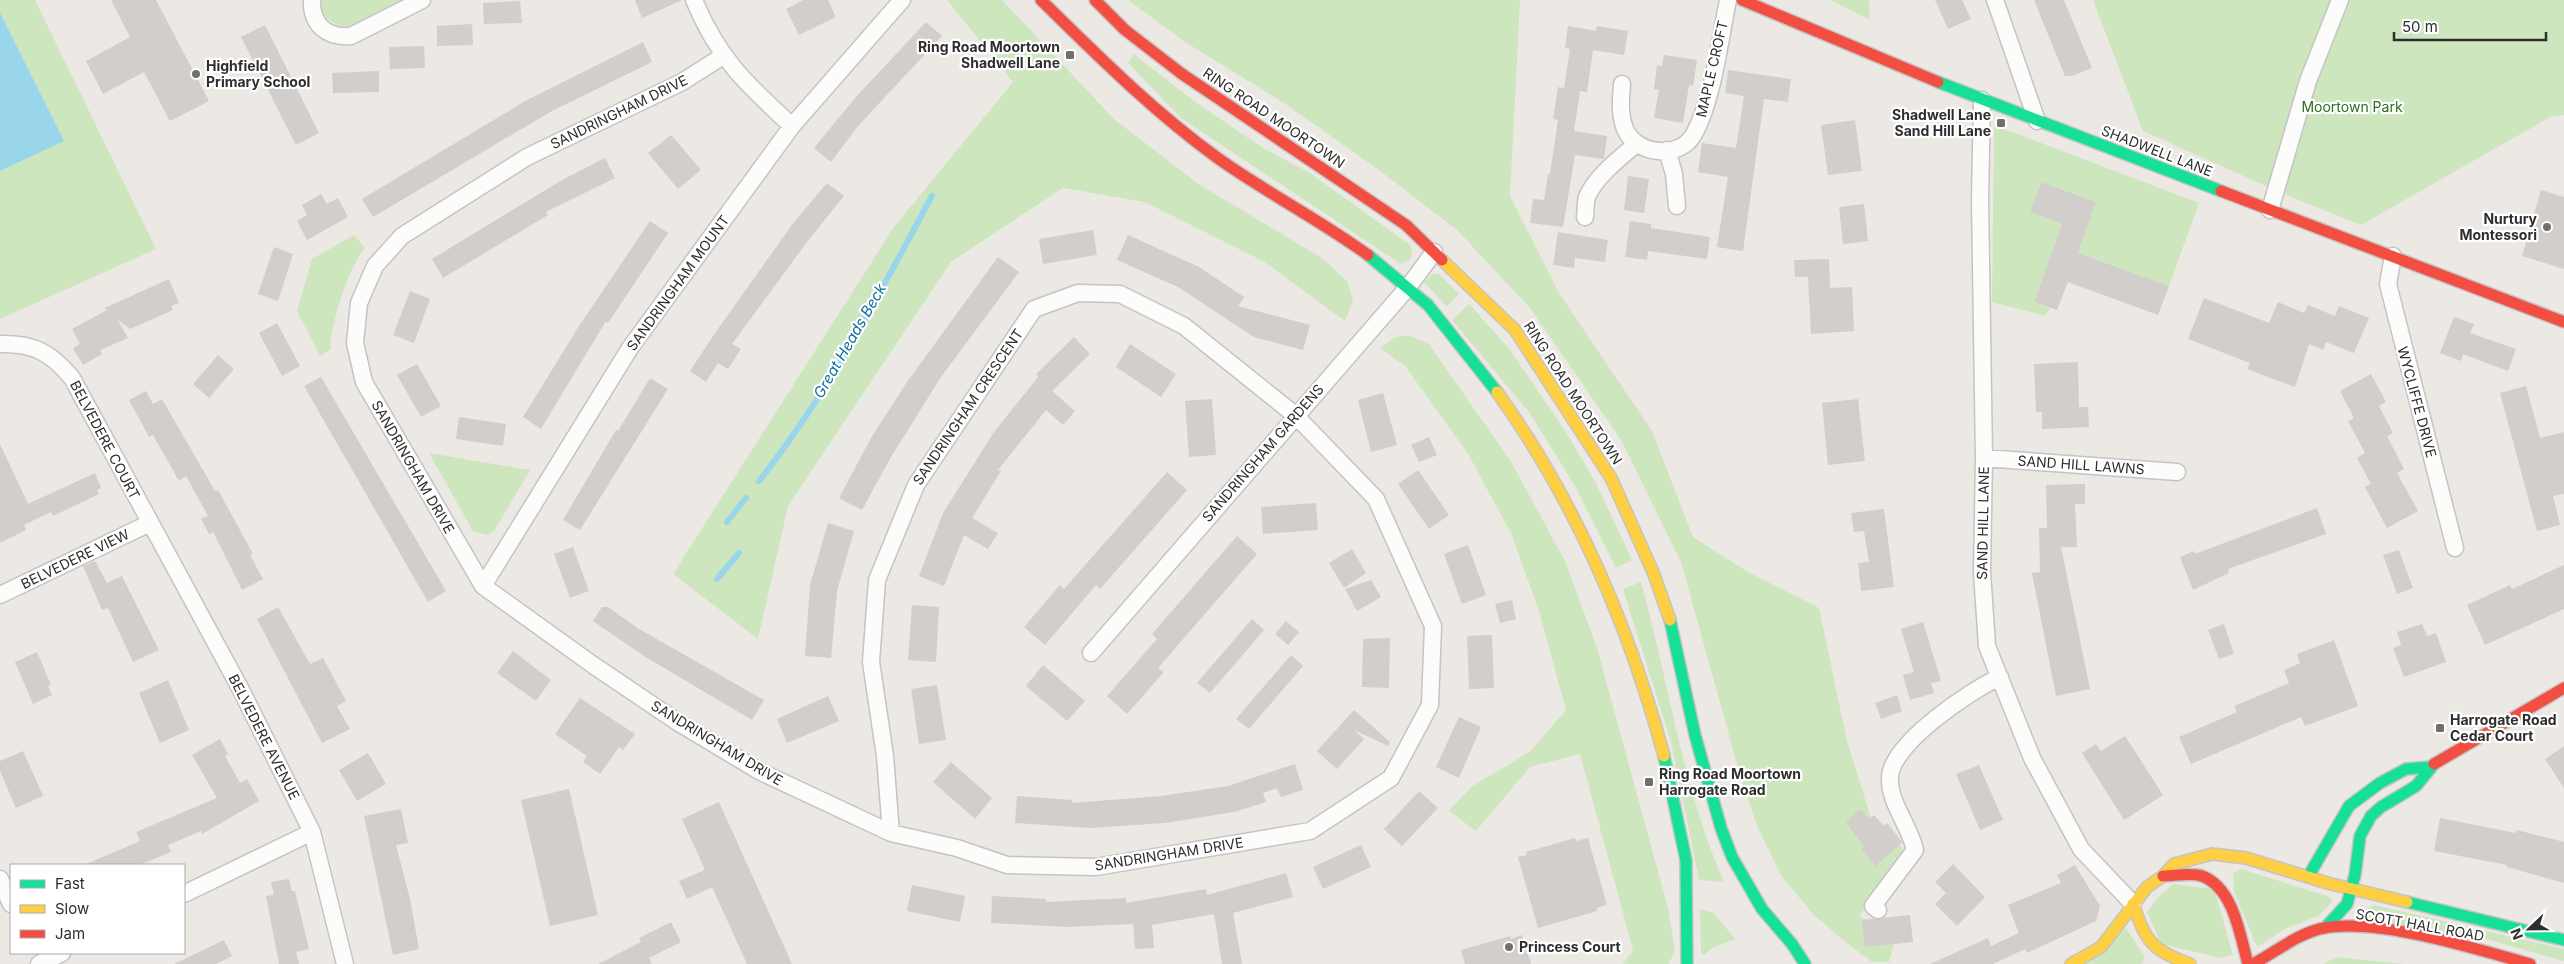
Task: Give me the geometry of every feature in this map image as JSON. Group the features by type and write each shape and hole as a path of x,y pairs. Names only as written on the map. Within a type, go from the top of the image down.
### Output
{"main road":[{"path":"1041,0 1122,79 1178,128 1223,161 1355,243 1409,286 1450,329 1512,410 1560,488 1610,589 1650,702 1677,808 1686,862 1686,964"},
{"name":"RING ROAD MOORTOWN","path":"1095,0 1125,30 1182,74 1406,225 1515,330 1610,478 1653,572 1669,617 1695,736 1721,828 1732,857 1762,908 1792,944 1805,964"},
{"name":"SHADWELL LANE","path":"1742,0 1982,100 2564,322"},
{"path":"2325,928 2347,904 2352,888 2360,836 2371,816 2381,807 2416,786 2430,767 2564,688"},
{"path":"2308,877 2340,818 2349,806 2380,783 2406,769 2430,767"},
{"name":"SCOTT HALL ROAD","path":"2071,964 2101,948 2147,887 2163,876 2174,864 2212,854 2246,858 2308,877 2564,940"},
{"path":"2163,876 2201,876 2212,881 2221,890 2230,908 2248,964"},
{"path":"2133,904 2149,943 2159,953 2190,964"},
{"name":"SCOTT HALL ROAD","path":"2253,964 2307,933 2338,926 2397,933 2491,953 2530,964"}],"street":[{"path":"312,0 312,11 315,20 322,29 341,37 351,36 422,0"},
{"path":"694,0 706,31 723,56 749,87 792,126"},
{"name":"SANDRINGHAM MOUNT","path":"483,586 630,348 792,126 902,0"},
{"name":"MAPLE CROFT","path":"1667,150 1676,150 1693,136 1702,116 1728,0"},
{"path":"1995,0 2037,121"},
{"path":"2270,210 2308,81 2340,0"},
{"name":"SANDRINGHAM DRIVE","path":"723,56 682,82 527,157 402,236 375,266 359,303 355,343 364,382 483,586 593,665 679,723 751,766 891,833 956,848 1007,865 1096,867 1310,832 1391,778 1430,705 1433,626 1376,499 1295,415"},
{"path":"1622,84 1620,110 1625,129 1635,144 1653,151 1667,150 1674,174 1677,206"},
{"name":"SAND HILL LANE","path":"1982,100 1980,199 1984,458 1982,572 1987,646 2032,758 2080,849 2133,904"},
{"path":"1586,217 1587,198 1592,190 1612,165 1635,144"},
{"name":"SANDRINGHAM GARDENS","path":"1091,654 1295,415 1409,286 1434,252"},
{"name":"WYCLIFFE DRIVE","path":"2393,256 2388,284 2455,548"},
{"name":"SANDRINGHAM CRESCENT","path":"891,833 886,756 871,662 878,580 916,485 1034,310 1078,294 1120,294 1184,326 1295,415"},
{"name":"BELVEDERE COURT","path":"0,344 14,343 37,348 57,360 72,378 150,523"},
{"name":"SAND HILL LAWNS","path":"1984,458 2177,472"},
{"name":"BELVEDERE VIEW","path":"0,595 150,523"},
{"name":"BELVEDERE AVENUE","path":"150,523 240,688 312,832 345,964"},
{"path":"1878,910 1872,906 1915,850 1894,796 1890,777 1897,758 1923,730 1954,703 1978,687 2000,677"},
{"path":"185,894 312,832"},
{"path":"0,879 10,902"},
{"path":"38,964 60,954"}],"green space":[{"path":"0,0 35,0 156,249 0,319"},
{"path":"320,0 405,0 368,21 349,27 336,24 326,17"},
{"path":"947,0 1002,0 1115,120 1200,185 1322,258 1347,281 1353,300 1345,321 1263,261 1145,202 1063,188 951,262 788,506 758,639 673,574 894,227 1013,82"},
{"path":"1128,0 1520,0 1510,196 1559,293 1652,431 1693,537 1748,572 1819,608 1847,741 1870,815 1907,853 1859,916 1884,928 1894,944 1889,962 1872,962 1848,944 1814,915 1782,877 1757,826 1739,771 1681,562 1621,440 1530,308 1457,230 1379,170 1284,103 1185,42"},
{"path":"1830,0 1869,0 1870,20"},
{"name":"Moortown Park","path":"2093,0 2564,0 2564,115 2552,116 2361,225 2277,191 2143,131"},
{"path":"1134,54 1195,102 1263,148 1310,173 1410,245 1412,252 1410,259 1401,264 1181,118 1128,63"},
{"path":"1994,125 2199,203 2169,286 2078,253 2096,202 2041,182 2030,212 2062,224 2034,302 2050,308 2045,316 1992,302"},
{"path":"354,235 365,248 347,281 333,326 331,349 320,356 297,311 312,259"},
{"path":"1432,274 1439,274 1459,294 1447,307 1424,282"},
{"path":"1469,304 1508,347 1566,432 1596,483 1632,560 1616,568 1575,486 1529,412 1452,320"},
{"path":"1408,335 1428,343 1510,460 1565,561 1597,648 1668,908 1675,950 1669,964 1623,964 1633,950 1580,754 1530,767 1476,831 1449,811 1471,787 1531,751 1566,710 1539,611 1511,533 1468,454 1405,366 1380,348 1394,338"},
{"path":"429,453 530,470 494,531 486,535 473,531"},
{"path":"1641,582 1697,809 1724,882 1699,880 1671,742 1623,589"},
{"path":"2241,869 2330,897 2332,902 2318,916 2285,929 2257,947 2234,891 2233,873"},
{"path":"2174,884 2214,889 2233,955 2221,958 2161,944 2147,912 2162,893"},
{"path":"2374,905 2564,949 2564,961 2486,939 2364,917 2368,908"},
{"path":"1700,909 1714,913 1735,939 1712,948 1704,955 1701,953"},
{"path":"2126,928 2145,957 2141,964 2080,964"},
{"path":"2336,957 2403,964 2324,964"}],"water":[{"path":"0,13 64,141 0,171"}],"building":[{"path":"111,0 156,0 209,101 170,121 144,72 103,94 86,61 130,37"},
{"path":"635,0 682,0 642,18"},
{"path":"803,0 828,0 836,17 799,35 786,9"},
{"path":"1935,0 1962,0 1971,19 1948,29"},
{"path":"2034,0 2064,0 2092,68 2072,76 2065,76"},
{"path":"520,1 522,23 484,24 483,3"},
{"path":"926,22 942,36 858,126 831,162 814,148 856,97"},
{"path":"472,24 473,45 437,46 437,26"},
{"path":"265,25 319,133 296,145 241,37"},
{"path":"1568,26 1596,31 1597,26 1628,31 1624,55 1593,50 1587,92 1580,91 1574,131 1607,136 1604,159 1575,155 1563,227 1530,223 1533,199 1544,200 1548,174 1550,174 1558,120 1553,119 1558,87 1564,88 1570,49 1565,48"},
{"path":"643,42 652,62 552,111 373,217 362,199 527,100"},
{"path":"424,46 425,68 390,69 389,47"},
{"path":"1664,55 1697,60 1693,86 1689,85 1683,123 1654,118 1659,90 1654,89 1657,65 1662,66"},
{"path":"1728,70 1791,79 1788,102 1764,99 1743,251 1717,247 1728,177 1698,172 1702,143 1736,148 1744,96 1725,93"},
{"path":"379,71 379,92 333,93 332,73"},
{"path":"1855,120 1862,171 1828,175 1821,125"},
{"path":"671,135 701,170 678,189 648,153"},
{"path":"605,158 615,178 546,212 548,215 443,278 432,259 562,180"},
{"path":"1628,176 1649,179 1644,213 1624,210"},
{"path":"2041,182 2096,202 2078,253 2169,286 2158,315 2068,282 2057,310 2034,302 2062,224 2030,212"},
{"path":"827,183 844,196 807,242 732,344 741,349 728,369 718,363 706,382 690,371 794,222"},
{"name":"Nurtury Montessori","path":"2541,190 2564,197 2564,269 2522,256"},
{"path":"321,194 327,204 338,198 348,217 307,240 297,221 307,215 302,205"},
{"path":"1864,204 1868,241 1843,244 1839,207"},
{"path":"650,221 668,233 608,323 606,321 541,429 523,417 579,326"},
{"path":"1630,221 1651,224 1651,228 1710,237 1707,259 1648,251 1647,260 1625,257"},
{"path":"1093,230 1097,255 1043,264 1039,239"},
{"path":"1558,232 1608,240 1605,262 1575,258 1574,268 1553,265"},
{"path":"1128,235 1199,267 1244,297 1238,306 1310,325 1303,350 1254,337 1178,287 1117,260"},
{"path":"274,247 293,254 278,301 258,294"},
{"path":"998,257 1019,272 941,377 891,457 862,510 839,498 871,438 907,382"},
{"path":"1829,259 1830,288 1852,287 1854,331 1811,334 1808,277 1795,277 1794,260"},
{"path":"169,279 179,303 171,306 173,310 130,329 117,319 128,338 100,350 102,354 83,365 73,348 80,344 72,329 107,310 105,308"},
{"path":"410,291 430,299 414,343 393,335"},
{"path":"2204,298 2269,323 2278,302 2304,313 2308,305 2335,316 2339,306 2369,318 2354,353 2326,342 2323,350 2309,344 2295,387 2247,369 2250,363 2188,339"},
{"path":"2454,317 2474,324 2470,333 2516,349 2508,371 2463,354 2461,361 2440,353"},
{"path":"277,323 300,366 282,376 259,333"},
{"path":"1074,337 1090,354 1052,391 1075,411 1063,425 1046,410 998,470 1001,471 972,518 998,533 988,549 964,535 944,586 919,576 943,513 994,432 1038,377 1036,374"},
{"path":"1130,344 1176,374 1161,397 1116,367"},
{"path":"218,355 234,369 209,398 193,384"},
{"path":"2078,362 2079,407 2088,407 2089,427 2042,429 2042,412 2036,412 2034,364"},
{"path":"417,364 441,406 421,417 397,375"},
{"path":"2371,374 2386,402 2379,406 2393,433 2387,436 2404,469 2397,473 2418,511 2387,528 2365,487 2371,484 2357,458 2365,453 2348,421 2354,418 2340,391"},
{"path":"321,377 446,591 428,602 304,386"},
{"path":"650,378 668,389 580,530 563,520 616,430 618,431"},
{"path":"2526,386 2540,438 2564,432 2564,494 2553,496 2560,525 2537,531 2500,393"},
{"path":"146,391 153,404 162,399 215,491 218,490 253,554 250,555 263,579 242,590 213,532 209,534 201,519 208,516 186,476 179,481 153,435 149,437 129,400"},
{"path":"1383,393 1397,445 1371,452 1358,400"},
{"path":"1212,399 1216,455 1189,457 1185,401"},
{"path":"1858,399 1865,461 1828,465 1822,403"},
{"path":"459,417 506,424 503,446 456,439"},
{"path":"1429,437 1437,455 1419,462 1411,445"},
{"path":"0,444 28,504 95,473 101,488 97,490 99,494 53,516 51,512 24,525 26,530 0,543"},
{"path":"1418,470 1449,515 1429,529 1398,484"},
{"path":"1167,472 1187,490 1100,589 1096,585 1045,645 1024,627 1060,585 1064,589"},
{"path":"2085,484 2085,504 2075,504 2077,547 2061,547 2090,689 2056,696 2032,573 2040,572 2039,528 2047,528 2046,485"},
{"path":"1316,503 1318,530 1263,534 1261,507"},
{"path":"2317,508 2326,534 2228,569 2229,573 2193,590 2180,557 2194,551 2195,554"},
{"path":"1884,509 1894,587 1861,591 1858,563 1869,562 1864,531 1854,532 1851,513"},
{"path":"828,523 854,531 837,591 831,658 805,656 810,585"},
{"path":"1237,536 1257,554 1158,668 1164,672 1127,714 1107,696 1157,639 1152,634"},
{"path":"1468,545 1486,595 1462,604 1444,554"},
{"path":"573,547 589,591 570,598 554,554"},
{"path":"1352,549 1366,573 1344,588 1329,563"},
{"path":"2399,550 2413,588 2397,594 2383,555"},
{"path":"95,561 107,583 122,576 159,650 133,662 108,608 102,610 83,566"},
{"path":"2564,565 2564,609 2485,645 2467,605 2510,585 2512,589"},
{"path":"1371,580 1381,597 1357,611 1345,589"},
{"path":"1512,600 1516,619 1500,623 1495,604"},
{"path":"912,605 939,607 936,662 908,660"},
{"path":"278,607 310,664 323,658 346,701 337,706 350,729 322,743 257,619"},
{"path":"602,607 608,607 639,629 764,700 752,720 644,656 593,621"},
{"path":"1252,619 1264,630 1210,693 1197,683"},
{"path":"1286,621 1299,632 1288,645 1275,634"},
{"path":"1923,622 1941,681 1931,683 1934,693 1910,700 1903,675 1914,672 1901,629"},
{"path":"2224,624 2234,654 2219,659 2208,630"},
{"path":"2422,624 2427,636 2436,633 2446,662 2404,677 2393,648 2401,645 2397,632"},
{"path":"1492,635 1494,688 1469,689 1467,636"},
{"path":"1390,638 1389,688 1362,687 1363,639"},
{"path":"2334,640 2358,706 2305,726 2301,717 2191,764 2179,737 2237,712 2234,706 2289,683 2284,670 2300,663 2297,654"},
{"path":"513,651 551,680 536,701 497,673"},
{"path":"37,652 51,685 48,686 52,695 33,704 15,662"},
{"path":"1291,655 1303,666 1249,729 1236,719"},
{"path":"1043,665 1085,701 1067,721 1026,686"},
{"path":"168,680 189,730 160,743 139,693"},
{"path":"937,685 946,740 919,744 911,689"},
{"path":"1897,695 1902,711 1881,719 1875,703"},
{"path":"828,696 839,721 787,743 777,719"},
{"path":"580,698 635,734 623,750 619,747 600,774 583,762 587,756 555,734"},
{"path":"1354,710 1390,742 1388,746 1354,730 1364,739 1337,769 1317,751"},
{"path":"1459,717 1481,727 1459,778 1436,767"},
{"path":"2125,736 2163,795 2124,820 2082,753 2096,744 2101,751"},
{"path":"220,739 228,754 225,756 240,783 247,779 259,801 202,834 201,831 168,845 171,852 141,864 86,864 140,841 136,832 217,798 192,755"},
{"path":"2564,746 2564,788 2545,759"},
{"path":"23,751 43,796 16,808 0,771 0,761"},
{"path":"368,753 386,784 357,801 339,770"},
{"path":"951,762 992,798 975,819 933,782"},
{"path":"1295,764 1303,790 1281,797 1277,788 1263,793 1266,802 1234,812 1165,823 1091,828 1015,823 1017,796 1072,800 1072,803 1161,796 1228,786"},
{"path":"1979,765 2003,820 1980,830 1956,774"},
{"path":"569,789 598,915 550,926 521,800"},
{"path":"1419,791 1438,808 1402,846 1384,829"},
{"path":"719,802 792,964 747,964 712,887 687,899 679,881 705,870 682,819"},
{"path":"401,809 408,843 396,845 410,899 419,949 393,955 364,816"},
{"path":"1860,809 1870,819 1874,815 1884,826 1887,823 1902,842 1876,866 1861,849 1864,847 1846,822"},
{"path":"2440,818 2516,833 2517,830 2564,842 2564,883 2507,867 2507,865 2434,851"},
{"path":"1575,838 1576,841 1588,838 1607,905 1596,908 1597,911 1538,928 1518,857 1527,855 1526,852"},
{"path":"1361,845 1371,867 1323,889 1313,867"},
{"path":"1953,864 1985,897 1957,926 1935,904 1946,893 1935,882"},
{"path":"2075,865 2100,906 2096,921 2027,953 2025,949 1993,964 1930,964 1988,938 1991,946 2019,933 2008,905 2061,883 2057,875"},
{"path":"1286,873 1293,897 1233,913 1242,964 1222,964 1214,914 1152,925 1154,948 1135,949 1133,924 1066,927 991,923 992,896 1046,899 1046,902 1126,898 1126,903 1206,889 1207,895"},
{"path":"289,879 292,891 295,891 309,949 296,952 299,964 279,964 266,896 274,895 271,882"},
{"path":"912,885 965,896 960,922 907,911"},
{"path":"1910,915 1913,942 1865,947 1862,920"},
{"path":"671,922 681,942 649,958 652,964 598,964 641,942 639,938"},
{"name":"Princess Court","path":"1522,935 1531,964 1465,964 1461,950 1510,936 1511,939"},
{"path":"224,940 232,956 216,964 174,964"}],"waterway":[{"name":"Great Heads Beck","path":"759,481 808,414 852,343 932,196"},
{"name":"Great Heads Beck","path":"727,522 746,498"},
{"name":"Great Heads Beck","path":"717,579 739,553"}],"traffic: fast":[{"path":"1938,82 2221,191"},
{"path":"1368,255 1428,305 1497,392"},
{"path":"1670,620 1695,735 1721,828 1732,857 1762,909 1792,944 1805,964"},
{"path":"1664,756 1686,860 1687,964"},
{"path":"2325,928 2347,904 2355,875 2360,836 2371,816 2381,807 2416,786 2434,764"},
{"path":"2308,877 2349,806 2380,783 2406,769 2430,767"},
{"path":"2407,902 2564,940"}],"traffic: slow":[{"path":"1442,260 1515,330 1611,478 1653,572 1670,620"},
{"path":"1497,392 1551,477 1597,566 1634,660 1664,756"},
{"path":"2071,964 2101,947 2147,887 2163,876 2174,864 2212,854 2246,858 2331,884 2407,902"},
{"path":"2133,904 2142,927 2152,943 2167,954 2190,964"}],"traffic: jam":[{"path":"1041,0 1127,83 1195,141 1237,171 1368,255"},
{"path":"1095,0 1125,30 1182,74 1406,225 1442,260"},
{"path":"1742,0 1938,82"},
{"path":"2221,191 2564,322"},
{"path":"2434,764 2564,688"},
{"path":"2163,876 2188,874 2202,876 2213,882 2222,891 2234,914 2248,964"},
{"path":"2253,964 2287,943 2314,930 2346,926 2399,931 2456,943 2530,964"}],"place":[{"name":"Ring Road Moortown Shadwell Lane","path":"1070,55"},
{"name":"Highfield Primary School","path":"196,74"},
{"name":"Shadwell Lane Sand Hill Lane","path":"2001,123"},
{"name":"Nurtury Montessori","path":"2547,227"},
{"name":"Harrogate Road Cedar Court","path":"2440,728"},
{"name":"Ring Road Moortown Harrogate Road","path":"1649,782"},
{"name":"Princess Court","path":"1509,947"}]}
